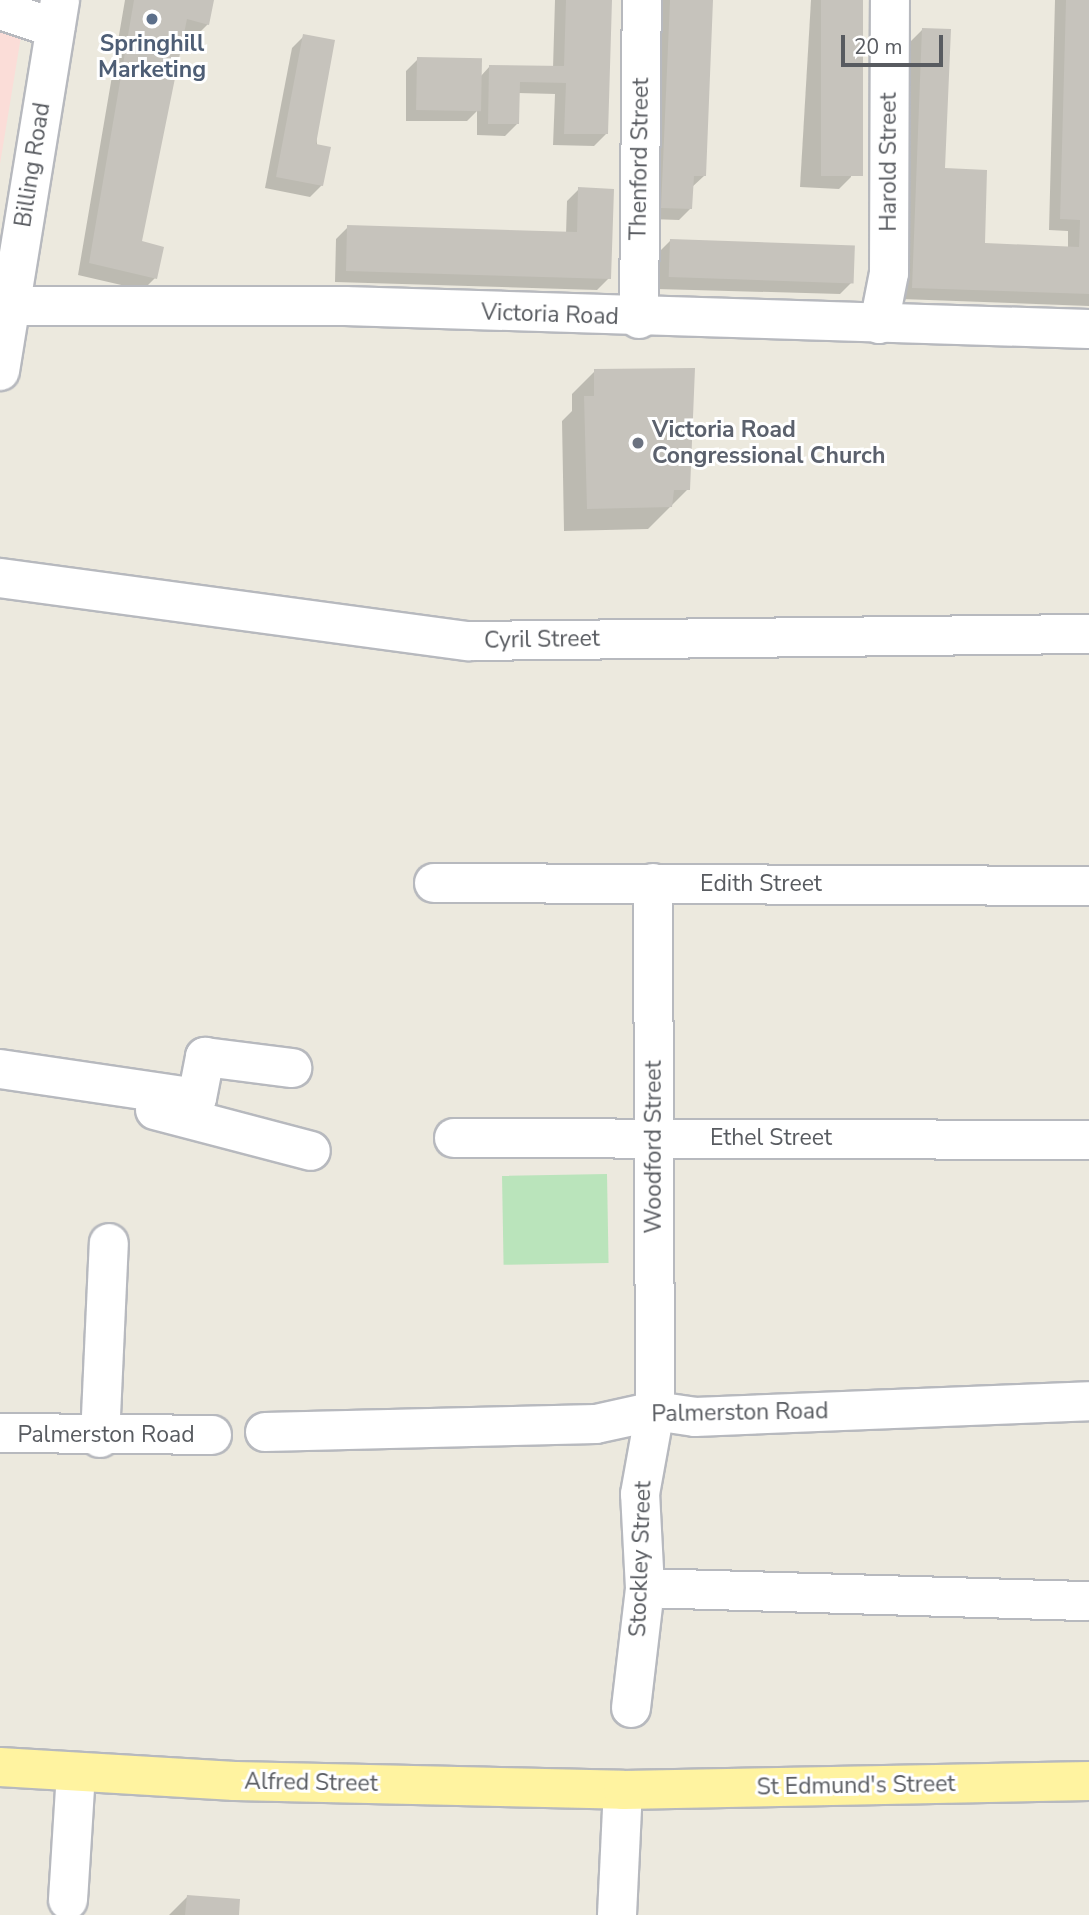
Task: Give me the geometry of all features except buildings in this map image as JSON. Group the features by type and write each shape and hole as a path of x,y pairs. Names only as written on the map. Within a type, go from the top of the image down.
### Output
{"main road":[{"name":"Alfred Street","path":"0,1767 240,1781 623,1790"},
{"name":"St Edmund's Street","path":"623,1790 1089,1781"}],"street":[{"name":"Thenford Street","path":"639,318 642,0"},
{"name":"Harold Street","path":"879,324 889,273 890,0"},
{"path":"0,10 58,14"},
{"name":"Billing Road","path":"0,370 58,14"},
{"name":"Victoria Road","path":"10,306 345,306 639,318 1089,329"},
{"name":"Cyril Street","path":"0,578 469,641 1089,634"},
{"name":"Edith Street","path":"434,883 1089,886"},
{"name":"Woodford Street","path":"653,883 654,1411"},
{"path":"0,1069 197,1098 205,1058 292,1068"},
{"path":"0,1091 147,1108 311,1151"},
{"name":"Ethel Street","path":"454,1138 1089,1140"},
{"path":"100,1437 109,1243"},
{"name":"Palmerston Road","path":"265,1432 596,1424 654,1411 695,1417 1089,1401"},
{"name":"Stockley Street","path":"631,1708 645,1588 640,1494 654,1411"},
{"name":"Palmerston Road","path":"0,1433 100,1437 212,1435"},
{"path":"645,1588 1089,1601"},
{"path":"68,1900 76,1772"},
{"path":"617,1915 623,1790"}],"shaded area":[{"path":"0,0 27,0 0,164"}],"green space":[{"path":"607,1174 609,1263 504,1265 502,1176"}],"place":[{"name":"Springhill Marketing","path":"152,19"},
{"name":"Victoria Road Congressional Church","path":"638,443"}]}
